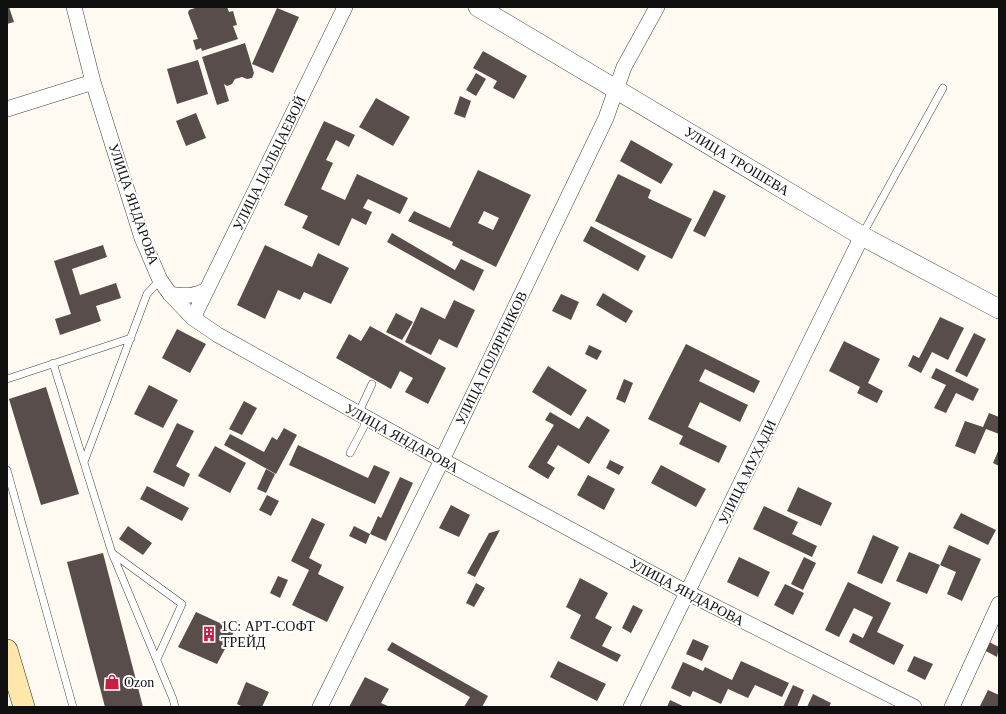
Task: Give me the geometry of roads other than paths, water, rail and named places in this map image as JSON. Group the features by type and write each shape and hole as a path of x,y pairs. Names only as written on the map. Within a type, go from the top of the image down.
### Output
{"main road":[{"path":"7,650 19,706"}],"street":[{"name":"УЛИЦА ЯНДАРОВА","path":"74,7 93,82 142,238 160,280 170,294 194,318 218,335 442,460 688,593 914,707"},
{"name":"УЛИЦА ЦАЛЬЦАЕВОЙ","path":"194,318 346,7"},
{"name":"УЛИЦА ТРОШЕВА","path":"478,7 862,236 999,309"},
{"name":"УЛИЦА ПОЛЯРНИКОВ","path":"320,707 442,460 606,118 624,67 657,7"},
{"path":"7,109 93,82"},
{"name":"УЛИЦА МУХАДИ","path":"631,707 862,236"},
{"path":"170,294 182,297 195,295 207,290"},
{"path":"952,707 999,604"}],"lane":[{"path":"862,236 942,88"},
{"path":"84,462 147,294 160,280"},
{"path":"7,379 131,338"},
{"path":"53,363 112,553 157,659 175,707"},
{"path":"350,453 372,384"},
{"path":"7,470 74,707"},
{"path":"112,553 182,604 157,659"}],"place":[{"name":"1С: АРТ-СОФТ ТРЕЙД","path":"209,634"},
{"name":"Ozon","path":"112,682"}]}
